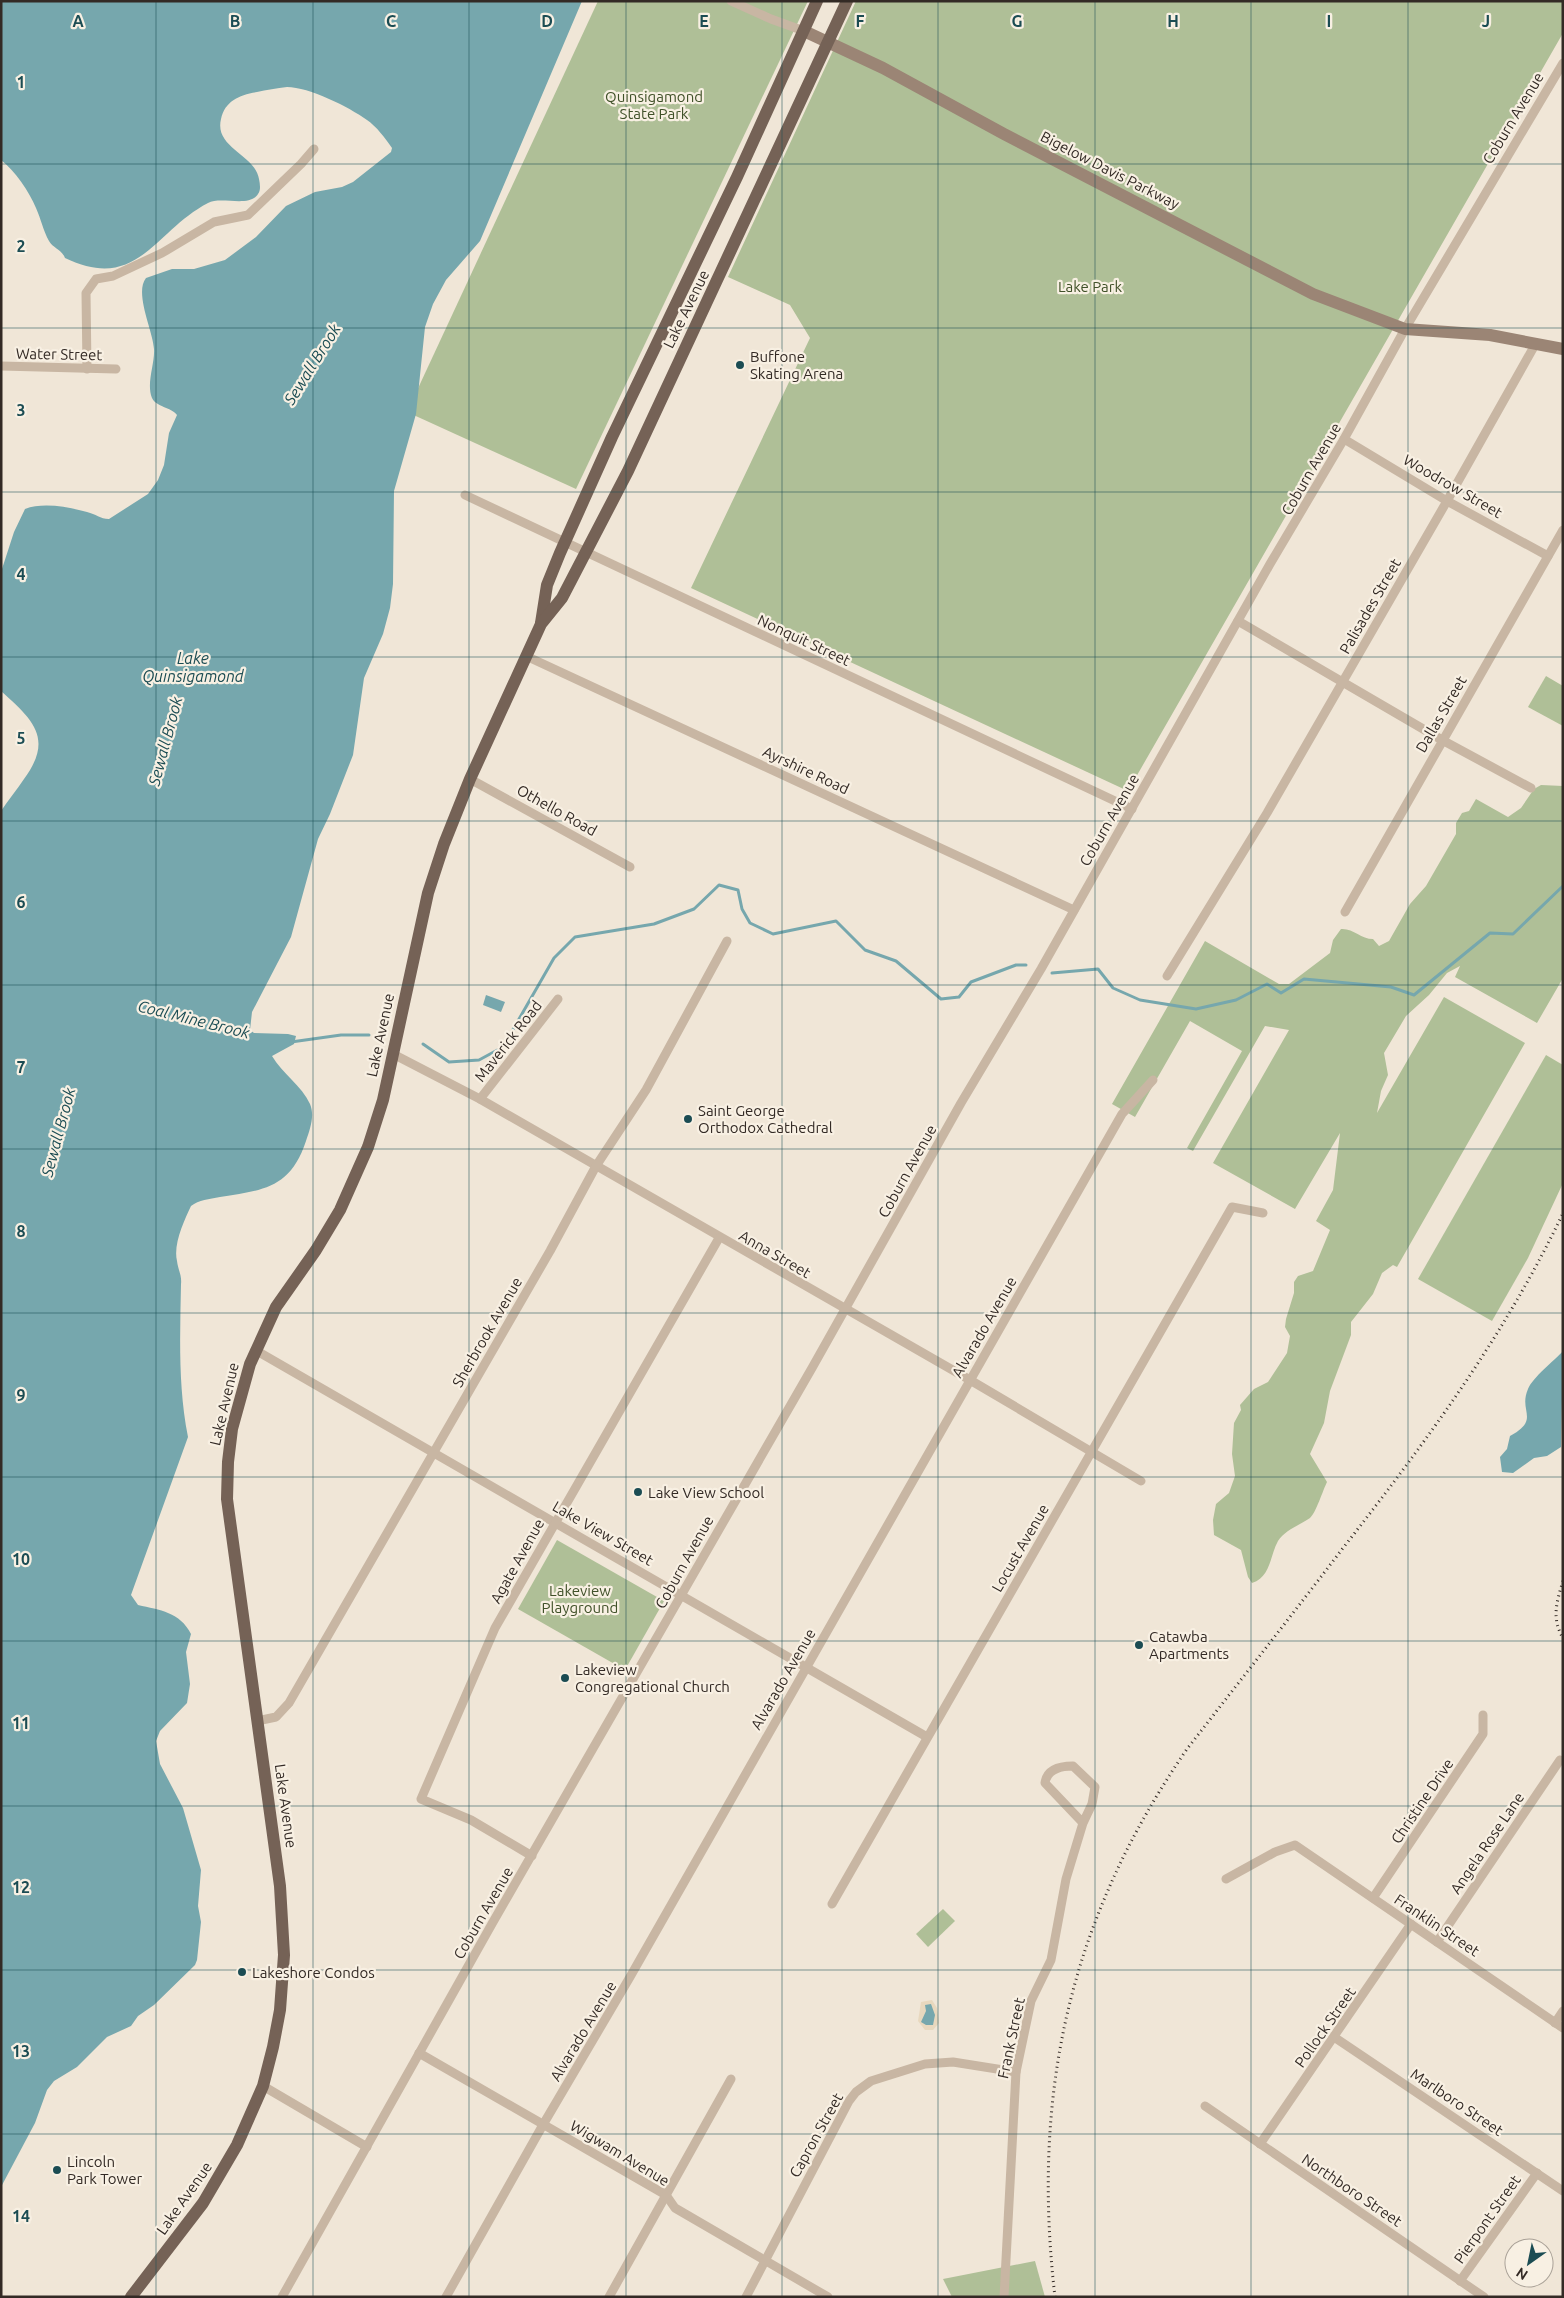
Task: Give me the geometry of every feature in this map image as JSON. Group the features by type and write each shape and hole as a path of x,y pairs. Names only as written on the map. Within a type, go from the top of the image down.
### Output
{"main road":[{"name":"Lake Avenue","path":"541,624 547,585 565,542 612,437 734,185 817,1"},
{"name":"Lake Avenue","path":"132,2297 191,2220 216,2183 244,2131 264,2086 280,2010 284,1938 278,1871 228,1517 227,1490 232,1429 244,1383 255,1350 276,1307 316,1250 355,1179 374,1131 428,893 470,779 541,624 562,598 644,437 847,1"},
{"name":"Bigelow Davis Parkway","path":"804,31 827,41 1312,294 1405,329 1468,332 1563,349"}],"street":[{"path":"731,1 771,20 804,31"},
{"name":"Coburn Avenue","path":"282,2297 419,2053 845,1310 949,1124 1132,809 1405,329 1563,63"},
{"path":"87,369 86,293 96,279 113,276 162,253 214,222 248,215 314,149"},
{"name":"Palisades Street","path":"1168,976 1267,813 1448,501 1536,343"},
{"name":"Water Street","path":"1,366 116,369"},
{"name":"Woodrow Street","path":"1344,439 1448,501 1548,556"},
{"name":"Nonquit Street","path":"465,495 1132,809"},
{"name":"Dallas Street","path":"1345,912 1563,530"},
{"path":"1238,621 1442,740 1531,788"},
{"name":"Ayrshire Road","path":"526,656 1074,910"},
{"name":"Othello Road","path":"470,779 534,812 630,867"},
{"name":"Sherbrook Avenue","path":"257,1721 276,1717 289,1703 550,1251 596,1166 646,1090 727,941"},
{"name":"Maverick Road","path":"480,1099 558,999"},
{"name":"Anna Street","path":"393,1054 480,1099 719,1238 970,1380 1141,1481"},
{"name":"Alvarado Avenue","path":"446,2297 1122,1114 1153,1080"},
{"name":"Locust Avenue","path":"832,1904 1232,1207 1263,1213"},
{"name":"Agate Avenue","path":"532,1856 471,1820 421,1799 495,1628 719,1238"},
{"path":"255,1350 433,1452"},
{"name":"Lake View Street","path":"433,1452 927,1737"},
{"name":"Christine Drive","path":"1373,1898 1483,1734 1483,1715"},
{"name":"Angela Rose Lane","path":"1438,1942 1560,1760"},
{"name":"Frank Street","path":"1004,2297 1016,2072 1031,2001 1051,1960 1066,1879 1083,1823 1092,1804 1094,1788 1073,1766 1061,1766 1051,1771 1045,1783 1083,1823"},
{"name":"Franklin Street","path":"1226,1879 1276,1852 1295,1845 1559,2026"},
{"name":"Pollock Street","path":"1260,2144 1411,1924"},
{"path":"1559,2026 1563,2011"},
{"name":"Marlboro Street","path":"1334,2037 1563,2191"},
{"name":"Wigwam Avenue","path":"419,2053 544,2123 666,2195 675,2208 828,2297"},
{"name":"Capron Street","path":"746,2297 849,2101 860,2088 878,2078 935,2063 953,2062 1016,2072"},
{"path":"610,2297 731,2079"},
{"path":"264,2086 367,2147"},
{"name":"Northboro Street","path":"1205,2106 1484,2297"},
{"name":"Pierpont Street","path":"1460,2281 1536,2173"}],"green space":[{"name":"Quinsigamond State Park","path":"598,1 808,1 576,489 407,412"},
{"name":"Lake Park","path":"856,1 1563,1 1563,33 1128,791 691,588 810,338 790,305 728,277"},
{"path":"1546,676 1563,686 1563,726 1528,707"},
{"path":"1541,785 1563,786 1563,978 1537,1023 1455,977 1460,966 1447,973 1429,995 1406,1016 1384,1053 1388,1075 1381,1091 1377,1113 1444,997 1525,1043 1397,1267 1393,1265 1382,1273 1373,1294 1351,1322 1351,1335 1330,1391 1324,1423 1310,1454 1327,1482 1317,1507 1310,1518 1281,1537 1263,1576 1252,1583 1248,1577 1241,1550 1214,1535 1213,1520 1216,1504 1229,1493 1235,1476 1232,1454 1234,1423 1241,1410 1240,1405 1254,1389 1268,1382 1287,1353 1290,1336 1285,1327 1294,1293 1294,1282 1298,1276 1313,1271 1330,1230 1316,1221 1333,1190 1340,1133 1295,1209 1213,1163 1289,1030 1265,1026 1193,1151 1187,1148 1242,1051 1190,1021 1135,1117 1112,1104 1205,941 1279,984 1289,984 1330,953 1333,940 1341,929 1373,939 1379,946 1389,941 1410,904 1426,886 1456,834 1456,823 1462,813 1469,811 1476,799 1508,817 1521,808 1534,789"},
{"path":"1546,1055 1563,1065 1563,1183 1528,1258 1492,1321 1418,1279"},
{"name":"Lakeview Playground","path":"557,1540 664,1601 625,1670 518,1609"},
{"path":"943,1909 955,1921 928,1947 916,1934"},
{"path":"1035,2261 1045,2297 952,2297 943,2279"}],"shaded area":[{"path":"932,2000 937,2008 939,2023 933,2030 925,2030 918,2021 921,2002"}],"water":[{"name":"Lake Quinsigamond","path":"1,1 582,1 480,241 446,280 433,304 425,327 416,414 394,491 393,584 390,608 383,634 364,678 353,755 318,839 291,937 252,1012 250,1030 254,1033 296,1036 294,1044 272,1056 302,1091 310,1104 312,1118 308,1136 292,1169 273,1184 262,1189 204,1200 191,1206 178,1240 176,1254 181,1281 181,1380 188,1437 131,1595 138,1605 175,1616 191,1634 186,1652 190,1684 187,1703 160,1731 156,1741 160,1764 183,1808 201,1870 198,1906 201,1922 197,1960 195,1965 154,2005 138,2016 131,2026 107,2037 77,2067 54,2081 47,2090 35,2123 1,2187 1,811 33,765 38,752 38,741 36,730 30,721 1,691 1,572 14,532 25,509 40,506 56,506 80,510 109,519 148,494 158,480 164,465 169,433 177,415 154,401 150,392 154,349 143,302 143,285 146,278 172,269 194,269 225,260 256,237 286,206 315,192 342,187 353,182 391,152 392,148 367,120 340,104 306,90 287,87 244,95 229,103 223,113 220,129 223,137 229,144 256,170 260,189 254,198 242,201 214,201 208,203 189,215 144,254 128,263 111,268 90,267 65,258 49,241 26,188 1,160"},
{"path":"486,995 505,1002 501,1012 483,1005"},
{"path":"1563,1351 1561,1447 1547,1456 1534,1458 1513,1473 1502,1472 1500,1457 1507,1449 1510,1436 1519,1430 1527,1420 1525,1404 1528,1389 1539,1374"},
{"path":"931,2004 935,2015 933,2025 926,2025 921,2022 926,2011 925,2005"}],"waterway":[{"name":"Coal Mine Brook","path":"423,1044 449,1062 479,1060 503,1047 554,958 575,937 654,924 694,909 719,885 738,890 742,909 750,923 773,934 836,921 865,950 896,961 941,999 959,997 971,982 1016,965 1026,965"},
{"name":"Coal Mine Brook","path":"1052,973 1098,969 1113,988 1140,1000 1196,1009 1236,1000 1267,984 1281,993 1304,979 1391,987 1414,995 1490,933 1513,934 1563,886"},
{"name":"Coal Mine Brook","path":"291,1042 341,1035 369,1035"}],"railway":[{"path":"1055,2297 1049,2222 1049,2149 1055,2078 1068,2010 1087,1943 1114,1878 1147,1813 1187,1749 1434,1428 1490,1345 1516,1302 1563,1213"},
{"path":"1563,1581 1556,1610 1557,1623 1563,1638"}],"place":[{"name":"Buffone Skating Arena","path":"740,365"},
{"name":"Saint George Orthodox Cathedral","path":"688,1119"},
{"name":"Lake View School","path":"638,1492"},
{"name":"Catawba Apartments","path":"1139,1645"},
{"name":"Lakeview Congregational Church","path":"565,1678"},
{"name":"Lakeshore Condos","path":"242,1972"},
{"name":"Lincoln Park Tower","path":"57,2170"}],"water label":[{"name":"Sewall Brook","path":"312,364"},
{"name":"Sewall Brook","path":"165,741"},
{"name":"Sewall Brook","path":"58,1132"}]}
